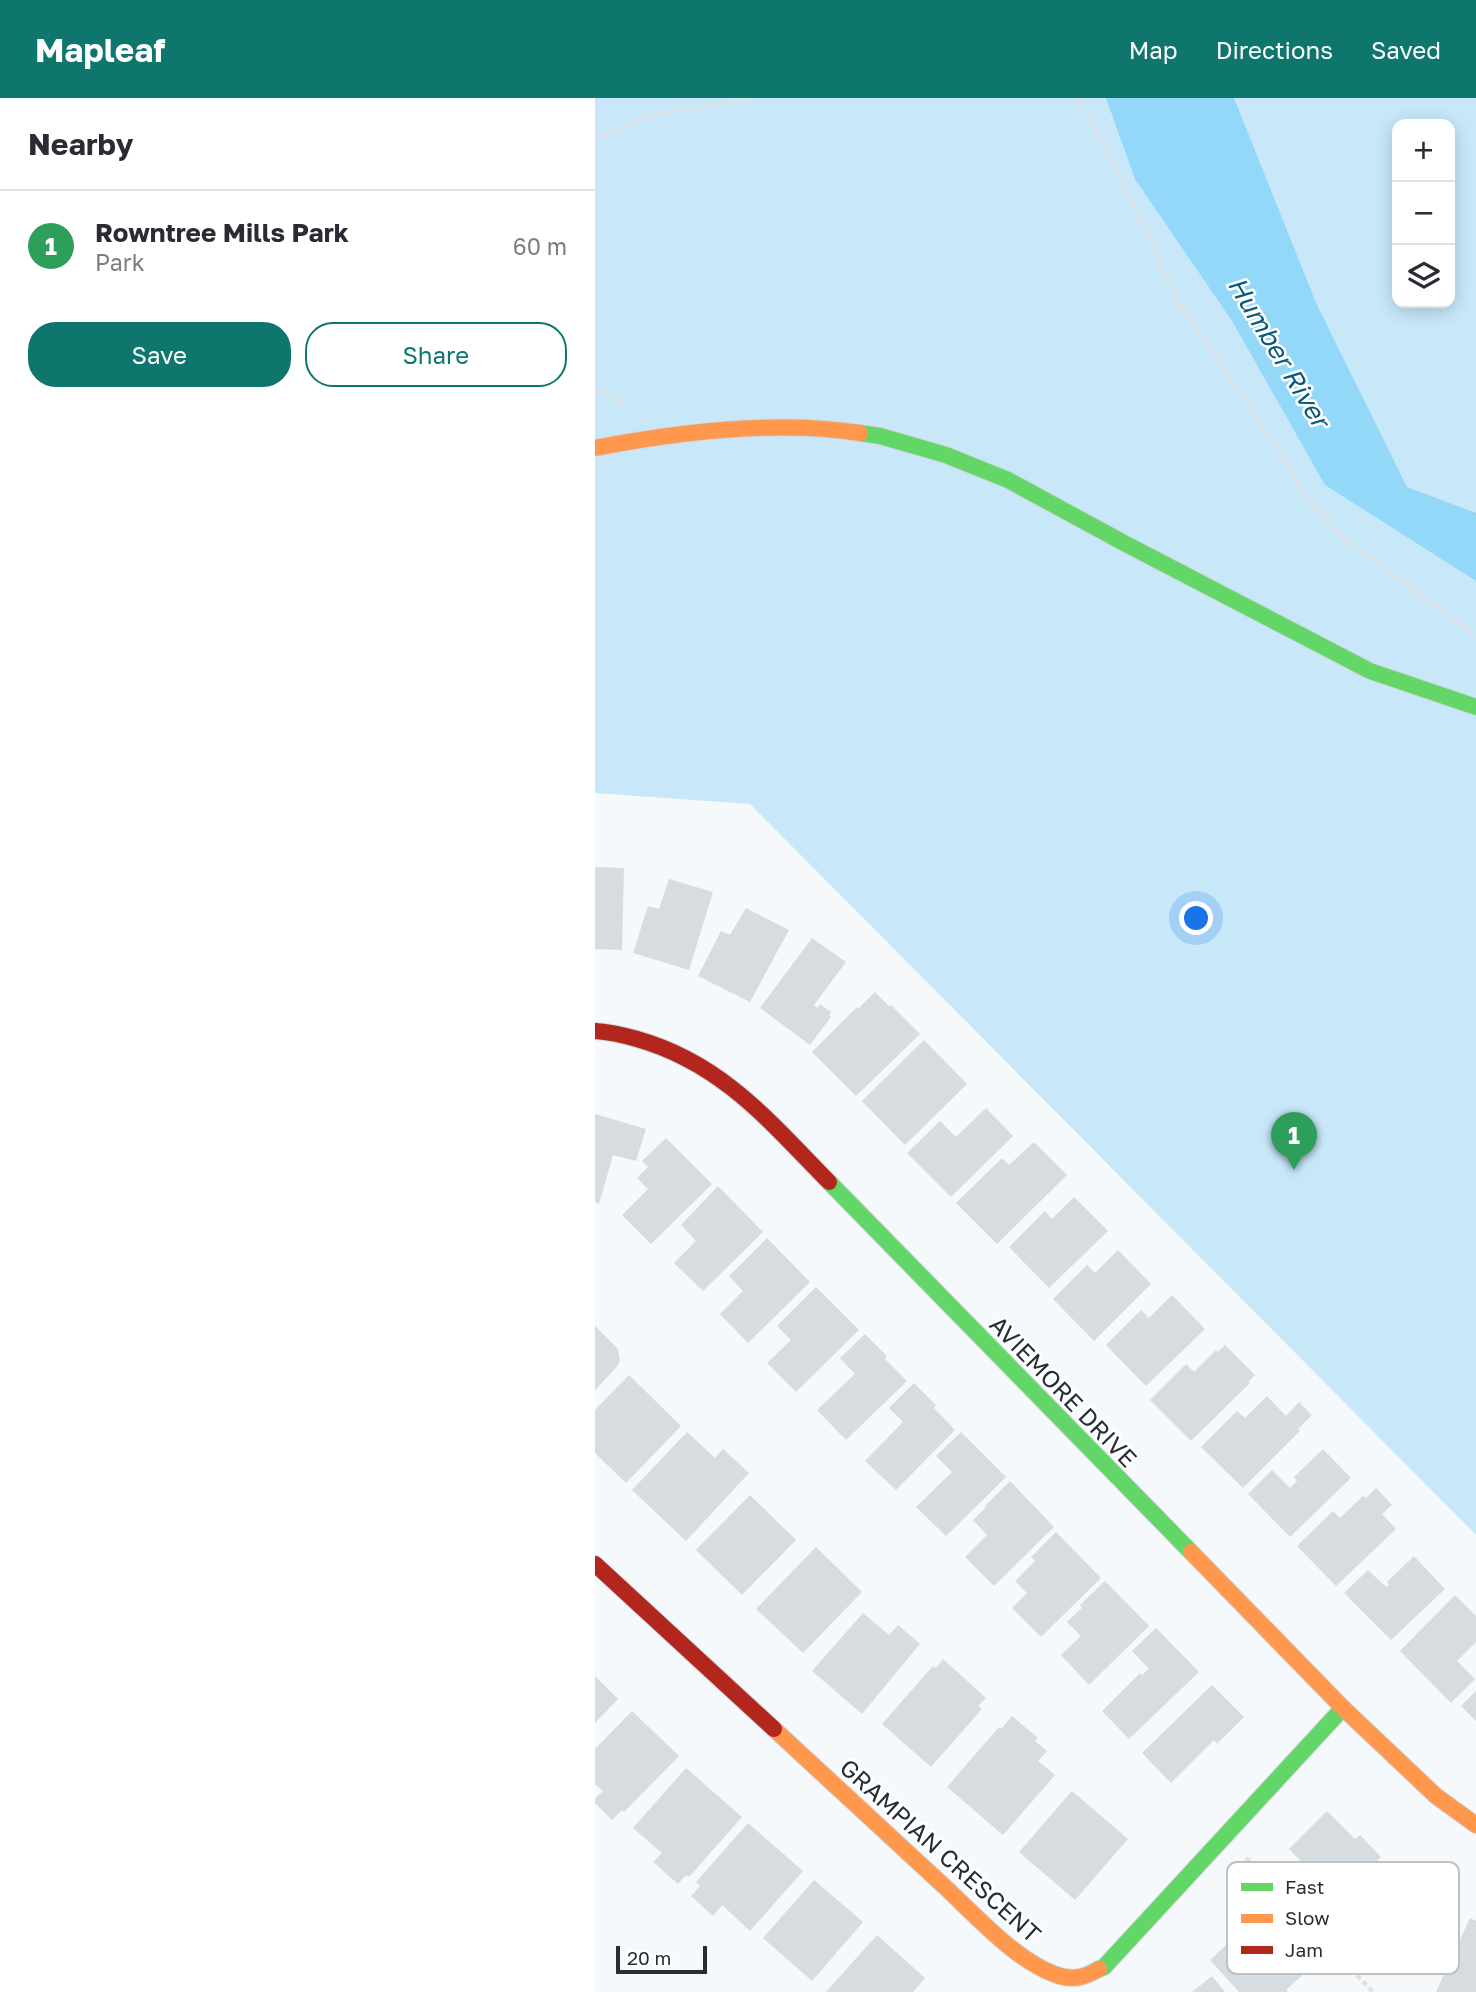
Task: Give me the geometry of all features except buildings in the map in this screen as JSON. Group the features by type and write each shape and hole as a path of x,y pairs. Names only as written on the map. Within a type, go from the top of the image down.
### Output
{"street":[{"path":"595,448 659,436 755,429 829,428 880,436 946,456 1008,480 1370,671 1476,707"},
{"name":"AVIEMORE DRIVE","path":"595,1031 652,1043 689,1057 725,1081 768,1120 1343,1708 1436,1796 1476,1825"},
{"name":"GRAMPIAN CRESCENT","path":"595,1564 982,1921 1044,1971 1065,1978 1083,1977 1104,1967 1343,1708"}],"path":[{"path":"595,140 650,116 756,98"},
{"path":"1078,98 1107,152 1181,307 1308,498 1341,536 1476,636"},
{"path":"1224,1835 1250,1862"},
{"path":"1356,1974 1373,1992"}],"shaded area":[{"path":"595,98 1476,98 1476,1535 750,804 595,793"}],"water":[{"name":"Humber River","path":"1106,98 1234,98 1317,305 1407,487 1476,513 1476,581 1325,485 1232,321 1135,179"}],"traffic: fast":[{"path":"860,433 946,455 1008,480 1370,671 1476,707"},
{"path":"829,1182 1191,1552"},
{"path":"1099,1969 1104,1967 1343,1708"}],"traffic: slow":[{"path":"595,448 693,433 761,428 828,429 860,433"},
{"path":"1191,1552 1343,1708 1436,1796 1476,1825"},
{"path":"774,1729 983,1924 1025,1959 1054,1974 1072,1978 1088,1975 1099,1969"}],"traffic: jam":[{"path":"595,1031 632,1038 667,1050 720,1079 765,1117 829,1182"},
{"path":"595,1564 774,1729"}],"place":[{"name":"Rowntree Mills Park","path":"1294,1170"}]}
